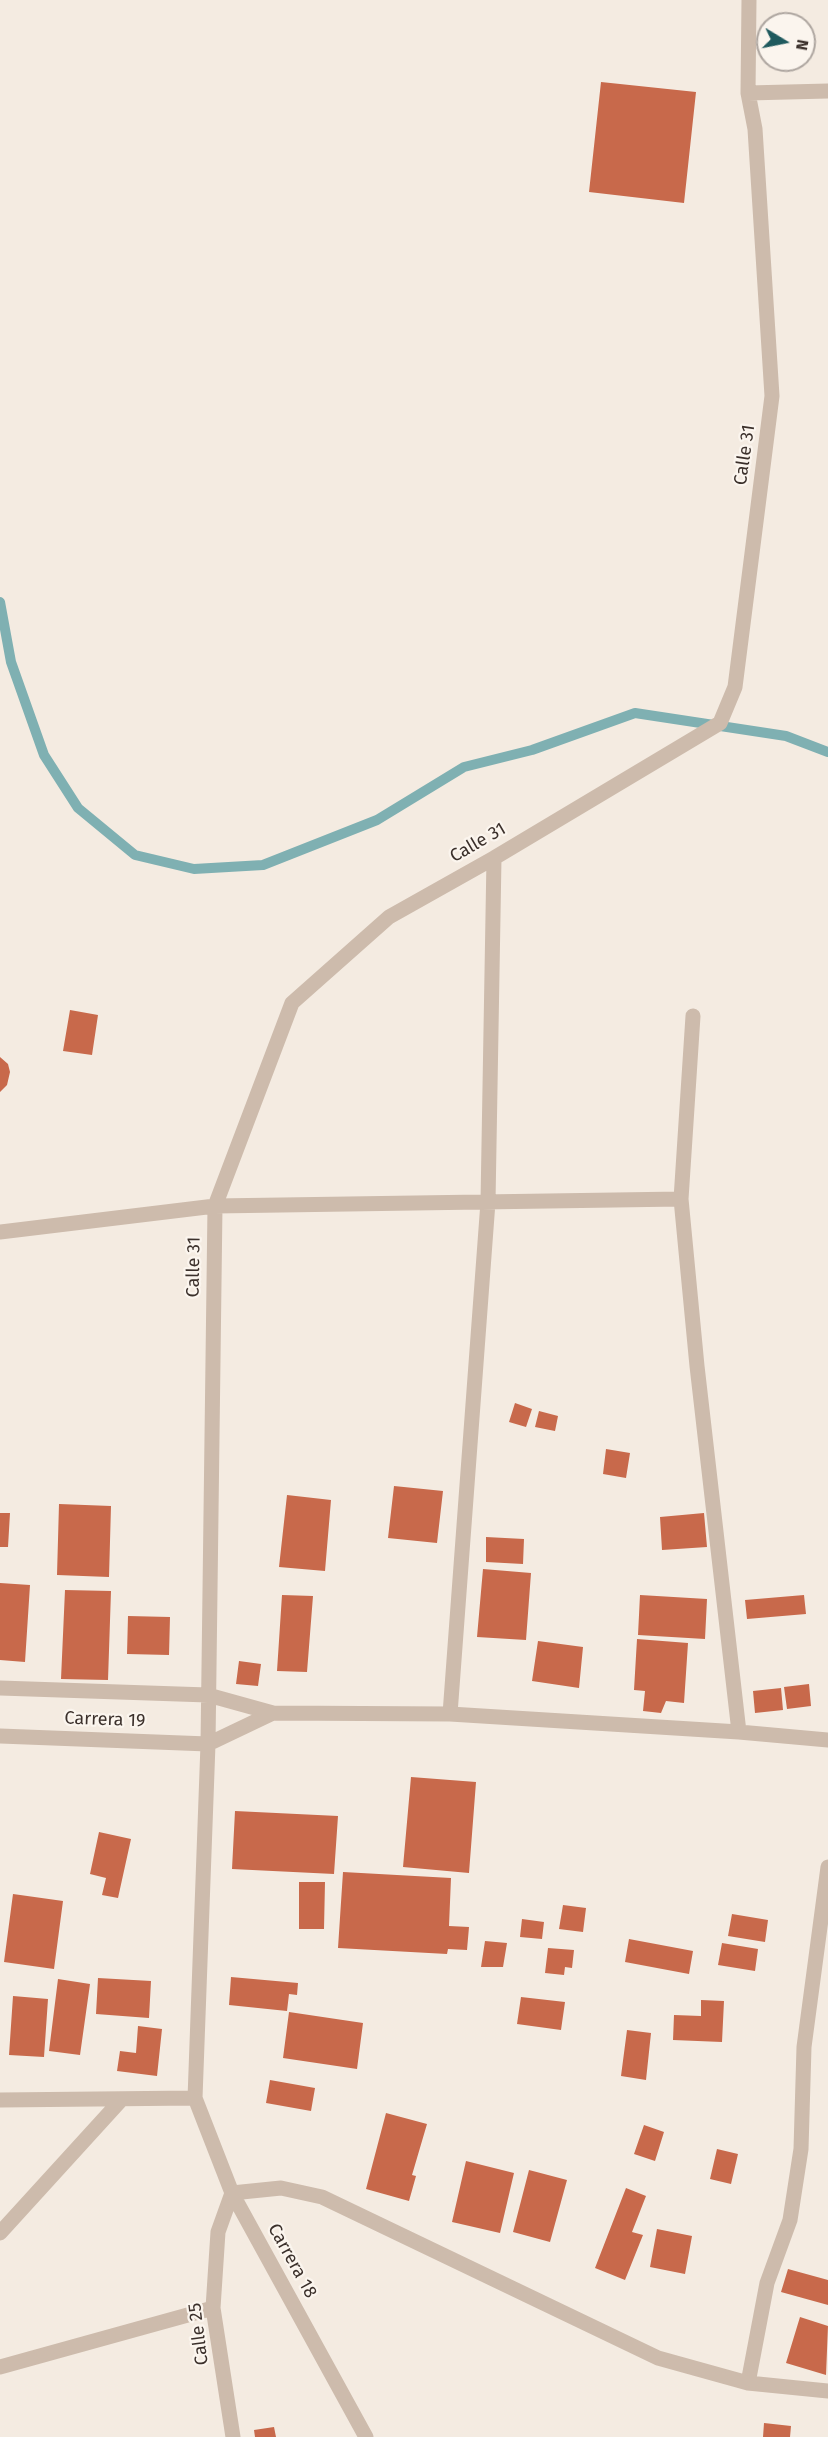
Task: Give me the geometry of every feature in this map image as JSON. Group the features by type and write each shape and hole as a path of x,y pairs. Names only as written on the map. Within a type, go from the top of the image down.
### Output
{"street":[{"name":"Calle 31","path":"208,1744 215,1206 292,1003 389,917 494,858 720,723 735,687 772,396 755,129 748,93 749,0"},
{"path":"748,93 828,91"},
{"path":"450,1714 488,1202 494,858"},
{"path":"693,1016 681,1199 697,1366 739,1732"},
{"path":"0,1232 215,1206 681,1199"},
{"name":"Carrera 19","path":"0,1689 208,1695 273,1713"},
{"path":"208,1744 273,1713 450,1714 739,1732 828,1740"},
{"name":"Carrera 19","path":"0,1736 208,1744"},
{"name":"Carrera 18","path":"208,1744 195,2098 232,2193 366,2437"},
{"path":"748,2383 767,2283 790,2220 801,2150 804,2048 828,1867"},
{"path":"0,2100 195,2098"},
{"path":"0,2233 122,2099"},
{"path":"232,2193 281,2188 322,2197 658,2358 748,2383 828,2391"},
{"name":"Calle 25","path":"232,2193 218,2232 213,2308 233,2437"},
{"path":"0,2367 213,2308"}],"building":[{"path":"601,82 696,92 684,203 589,192"},
{"path":"70,1010 98,1015 92,1055 63,1051"},
{"path":"0,1057 8,1064 10,1072 7,1085 0,1092"},
{"path":"515,1403 532,1409 526,1427 509,1422"},
{"path":"539,1411 558,1416 555,1431 535,1427"},
{"path":"606,1449 630,1453 626,1478 603,1474"},
{"path":"394,1486 443,1491 437,1543 388,1538"},
{"path":"287,1495 331,1500 325,1571 279,1567"},
{"path":"59,1504 111,1506 109,1577 57,1575"},
{"path":"0,1513 10,1513 8,1547 0,1547"},
{"path":"704,1513 707,1547 662,1550 660,1517"},
{"path":"486,1537 524,1539 523,1564 486,1562"},
{"path":"483,1569 531,1573 526,1640 477,1637"},
{"path":"0,1583 30,1585 25,1662 0,1660"},
{"path":"65,1590 111,1591 108,1680 61,1679"},
{"path":"282,1595 313,1596 307,1672 277,1671"},
{"path":"640,1595 707,1599 705,1639 638,1635"},
{"path":"804,1595 806,1614 747,1619 745,1600"},
{"path":"128,1616 170,1617 169,1655 127,1654"},
{"path":"637,1639 688,1643 684,1703 666,1701 661,1713 643,1711 645,1691 634,1690"},
{"path":"538,1641 583,1647 579,1688 532,1681"},
{"path":"239,1661 261,1664 258,1686 236,1684"},
{"path":"809,1684 811,1706 787,1709 784,1687"},
{"path":"781,1688 783,1710 755,1713 753,1691"},
{"path":"411,1777 476,1782 469,1873 403,1867"},
{"path":"235,1811 338,1816 334,1874 232,1869"},
{"path":"99,1832 131,1839 118,1898 102,1895 106,1878 90,1874"},
{"path":"343,1872 451,1878 449,1926 469,1927 467,1950 448,1949 447,1954 338,1948"},
{"path":"299,1882 325,1882 324,1929 299,1929"},
{"path":"13,1894 63,1901 54,1969 4,1962"},
{"path":"563,1905 586,1908 583,1932 559,1929"},
{"path":"732,1914 768,1920 765,1942 728,1936"},
{"path":"522,1919 544,1922 542,1939 520,1937"},
{"path":"629,1939 693,1951 689,1974 625,1962"},
{"path":"485,1941 507,1943 503,1967 481,1967"},
{"path":"722,1943 758,1949 755,1971 718,1965"},
{"path":"548,1948 574,1950 572,1968 565,1967 564,1975 545,1973"},
{"path":"231,1977 298,1983 297,1995 289,1994 287,2011 229,2005"},
{"path":"98,1978 151,1981 149,2018 96,2014"},
{"path":"58,1979 90,1984 80,2055 49,2051"},
{"path":"13,1996 48,1999 44,2057 9,2055"},
{"path":"521,1997 565,2002 561,2030 517,2024"},
{"path":"701,2000 724,2001 722,2042 673,2040 674,2015 701,2016"},
{"path":"289,2012 363,2023 357,2069 283,2058"},
{"path":"138,2026 162,2029 157,2076 117,2071 120,2051 136,2053"},
{"path":"627,2030 651,2033 646,2080 621,2076"},
{"path":"270,2080 315,2088 311,2111 266,2103"},
{"path":"386,2113 427,2124 412,2175 416,2176 409,2201 366,2189"},
{"path":"644,2125 664,2132 655,2161 634,2154"},
{"path":"717,2149 738,2154 731,2184 710,2179"},
{"path":"466,2161 514,2173 500,2233 452,2222"},
{"path":"529,2170 567,2180 550,2242 513,2232"},
{"path":"626,2188 646,2196 632,2232 643,2235 625,2280 595,2268"},
{"path":"657,2229 692,2236 685,2274 650,2267"},
{"path":"788,2269 828,2280 828,2305 781,2292"},
{"path":"800,2317 828,2326 826,2375 786,2363"},
{"path":"764,2423 791,2426 790,2437 763,2437"},
{"path":"274,2427 276,2437 255,2437 254,2430"}],"waterway":[{"path":"0,602 11,662 44,755 78,808 135,855 194,869 263,865 377,820 464,767 532,750 635,713 786,736 828,752"}]}
